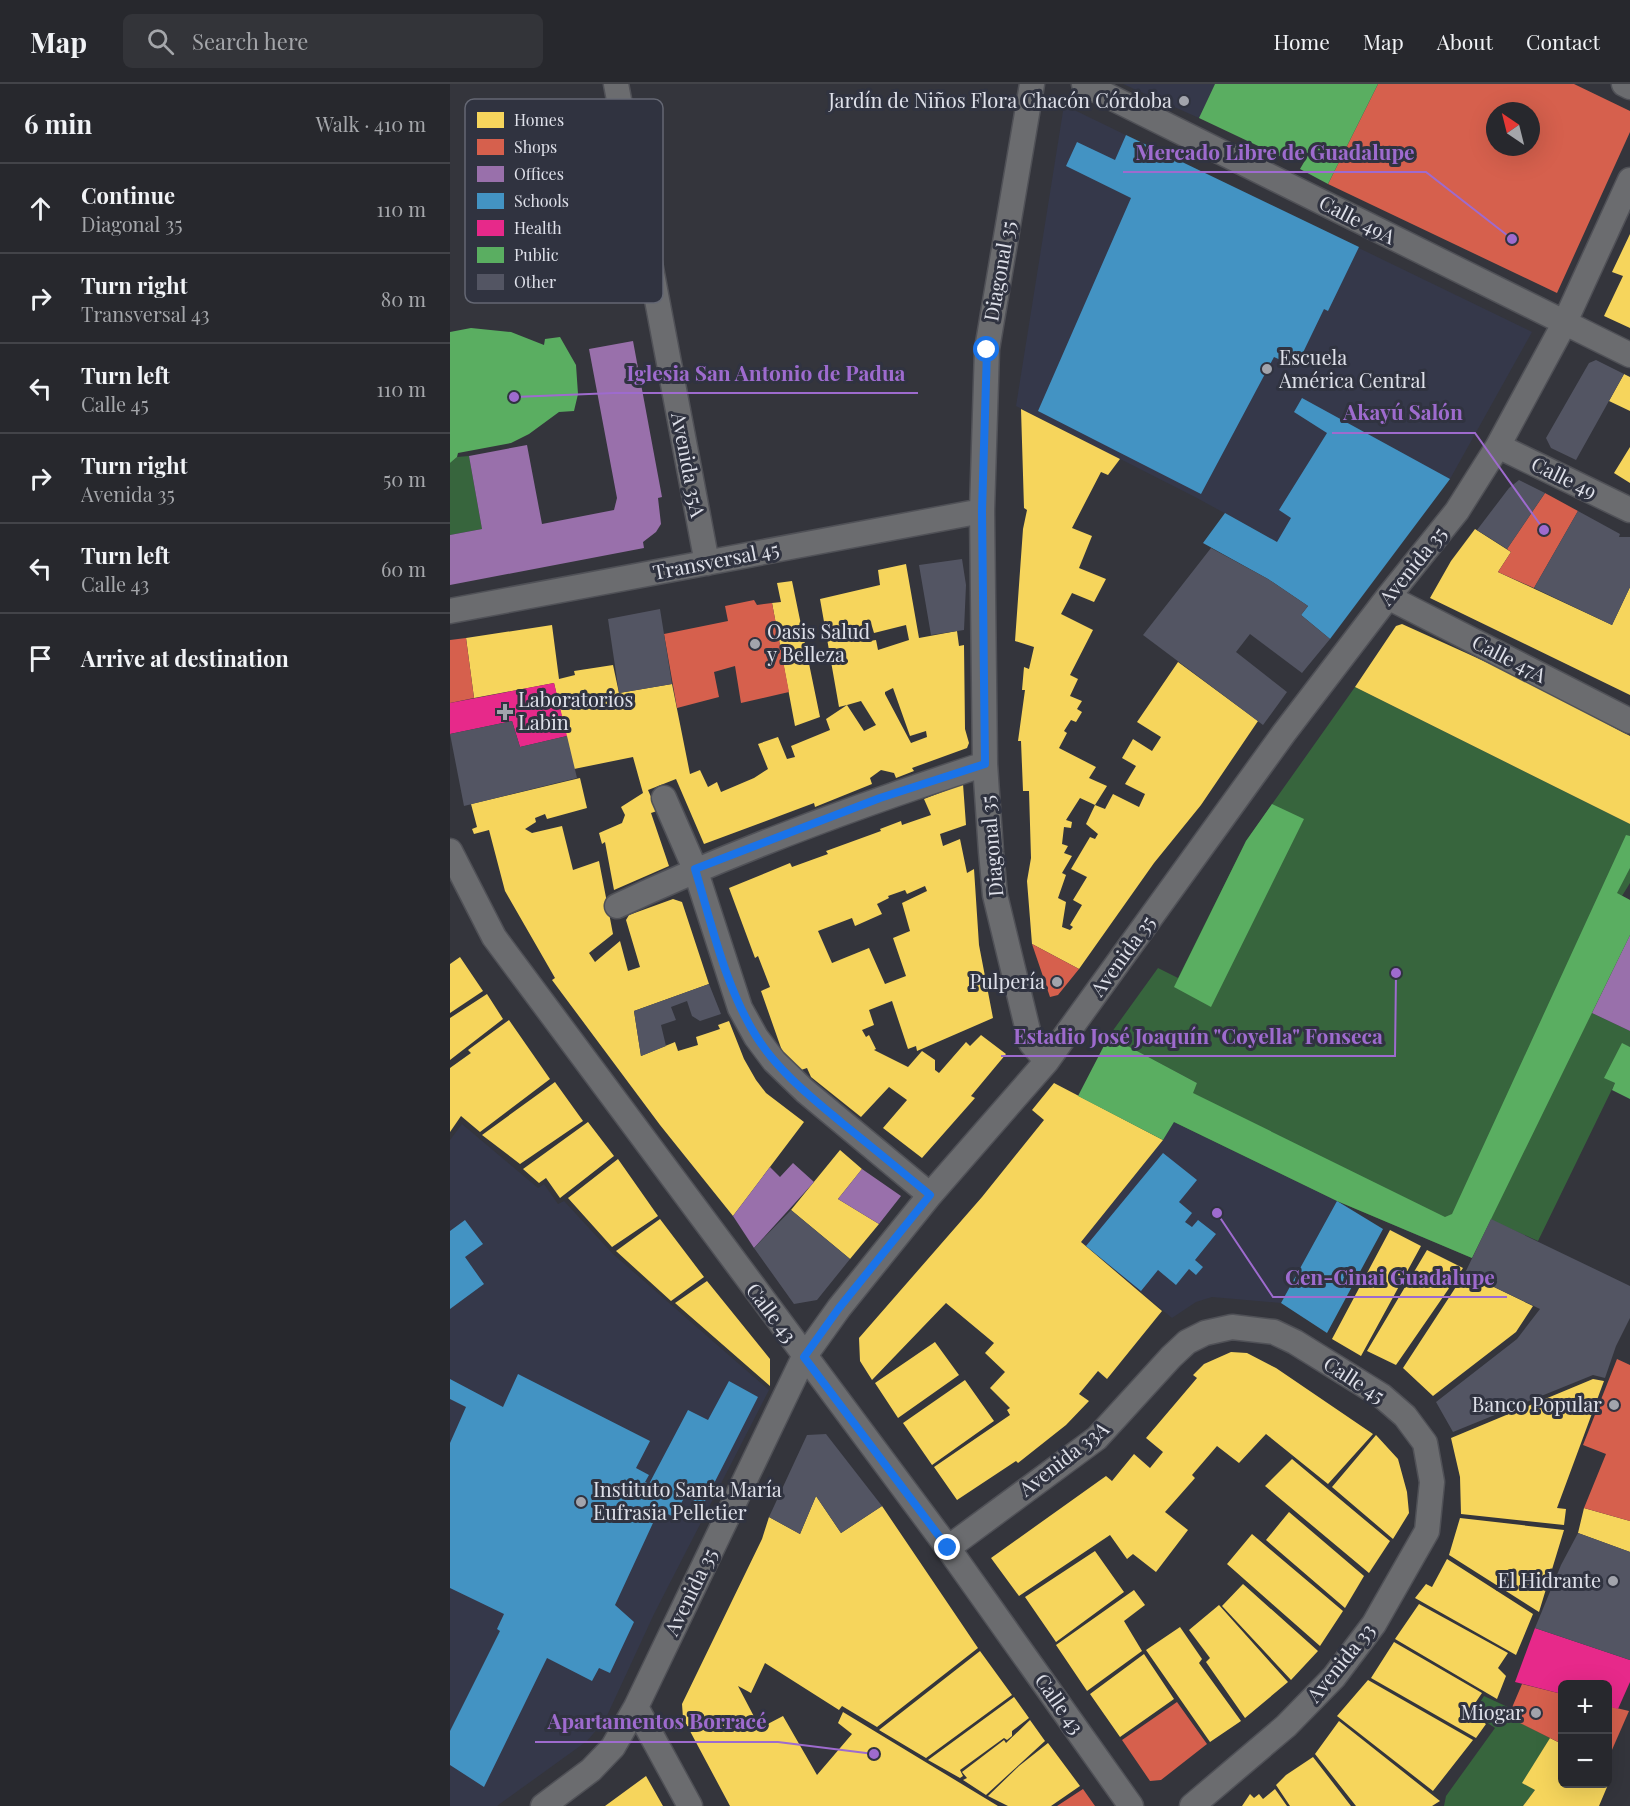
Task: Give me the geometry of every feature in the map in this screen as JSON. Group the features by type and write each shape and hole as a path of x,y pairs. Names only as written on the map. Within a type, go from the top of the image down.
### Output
{"street":[{"name":"Avenida 35A","path":"616,84 619,99"},
{"name":"Diagonal 35","path":"1032,84 987,350 982,511 985,764 991,852 999,914 1031,1043 1047,1061"},
{"name":"Calle 49A","path":"1084,84 1630,355"},
{"path":"1624,84 1630,87"},
{"name":"Avenida 35","path":"543,1806 591,1770 613,1747 636,1707 804,1357 839,1308 930,1195 1047,1061 1284,733 1457,511 1498,446 1564,324 1630,180"},
{"name":"Avenida 35A","path":"658,303 707,563"},
{"name":"Calle 49","path":"1498,446 1630,510"},
{"name":"Transversal 45","path":"450,610 982,511"},
{"name":"Calle 47A","path":"1388,597 1630,721"},
{"path":"617,906 695,869 880,798 985,764"},
{"path":"664,798 695,869 740,1008 762,1045 774,1061 805,1091 930,1195"},
{"name":"Calle 43","path":"450,851 494,937 948,1548 1131,1806"},
{"name":"Calle 45","path":"1232,1328 1274,1332 1295,1342 1382,1396 1405,1416 1425,1443 1432,1482"},
{"name":"Avenida 33A","path":"948,1548 1097,1438 1187,1342 1205,1333 1232,1328"},
{"name":"Avenida 33","path":"1192,1806 1286,1726 1334,1677 1374,1624 1427,1531 1432,1482"},
{"path":"636,1707 690,1806"}],"shaded area":[{"name":"Jardín de Niños Flora Chacón Córdoba","path":"1123,84 1215,84 1199,118"},
{"name":"Escuela América Central","path":"1064,105 1532,332 1450,479 1358,600 1277,542 1197,498 1016,406"},
{"path":"1174,1122 1337,1201 1281,1303 1212,1297 1196,1302 1172,1318 1081,1242 1163,1140"},
{"name":"Instituto Santa María Eufrasia Pelletier","path":"462,1124 538,1188 544,1184 558,1204 564,1201 613,1254 769,1390 654,1614 605,1720 587,1741 497,1806 450,1806 450,1140"}],"green space":[{"path":"469,456 482,529 450,535 450,463 457,457"},
{"path":"1355,687 1630,824 1630,883 1622,896 1630,900 1630,935 1592,1013 1630,1031 1630,1047 1622,1044 1605,1078 1615,1083 1538,1241 1491,1220 1472,1258 1337,1201 1174,1122 1197,1083 1109,1036 1158,968 1178,978 1246,841"},
{"path":"1484,1696 1512,1709 1509,1717 1550,1738 1523,1783 1535,1790 1523,1806 1444,1806 1446,1796 1495,1728 1473,1713"}],"building: Homes":[{"path":"1630,234 1630,328 1604,316 1623,276 1612,272"},
{"path":"1624,374 1630,377 1630,411 1609,401"},
{"path":"1021,409 1120,459 1108,475 1101,472 1072,528 1092,536 1079,568 1106,579 1094,602 1072,593 1061,614 1093,630 1070,675 1078,679 1070,696 1082,701 1077,709 1082,712 1076,722 1071,720 1064,731 1067,733 1059,748 1096,767 1089,778 1107,786 1095,805 1105,809 1113,794 1139,807 1145,794 1125,784 1136,766 1122,758 1133,739 1152,751 1161,737 1137,722 1178,662 1258,721 1201,805 1154,863 1079,969 1032,944 1027,881 1031,858 1029,791 1023,791 1021,741 1018,741 1025,690 1022,690 1024,667 1029,669 1034,647 1015,641 1023,529 1027,510 1024,508","holes":["1080,798 1095,805 1086,824 1098,834 1095,839 1090,837 1071,869 1087,877 1073,900 1082,905 1070,925 1073,927 1070,930 1062,927 1066,902 1058,898 1066,875 1062,873 1072,856 1064,853 1068,846 1062,844 1064,827 1071,828 1072,822 1066,820"]},
{"path":"1630,447 1630,483 1614,473"},
{"path":"1475,529 1511,552 1498,572 1612,625 1630,587 1630,695 1430,598 1451,561"},
{"path":"906,564 919,638 957,631 959,646 964,645 965,729 969,743 967,748 912,768 914,771 896,778 894,773 881,770 870,778 872,784 815,807 814,803 704,844 676,779 648,790 657,811 651,813 669,866 614,890 605,842 602,844 599,833 622,823 625,815 621,807 643,793 633,757 574,769 554,683 474,698 466,638 552,625 559,679 575,675 574,671 613,665 619,693 672,684 690,774 700,770 708,787 717,782 721,792 754,778 768,769 758,744 778,737 787,759 795,757 791,746 830,730 826,719 847,705 839,707 820,599 880,585 878,570","holes":["871,623 874,633 906,625 909,640 878,650 876,640 869,641 866,625","893,688 910,736 926,731 927,737 911,743 885,692","861,701 876,725 864,731 847,705"]},
{"path":"792,581 820,717 795,726 772,603 781,602 777,583"},
{"path":"1402,624 1517,676 1630,736 1630,824 1355,687 1396,626"},
{"path":"580,778 587,808 547,819 545,814 535,818 536,822 525,829 532,833 562,826 573,870 599,861 613,934 589,953 595,962 620,941 628,971 640,967 626,920 629,915 673,899 682,902 709,984 634,1011 641,1056 675,1042 678,1051 698,1045 696,1037 720,1029 718,1025 729,1021 744,1059 756,1080 766,1093 804,1122 733,1216 660,1125 552,980 555,978 505,891 489,830 474,834 472,829 477,827 471,804"},
{"path":"963,784 966,825 940,834 943,846 960,839 967,873 974,869 979,945 993,1018 917,1051 916,1046 908,1049 892,1001 869,1010 874,1025 862,1030 866,1037 869,1035 876,1049 874,1050 908,1067 922,1051 935,1060 935,1070 939,1073 966,1042 970,1046 981,1035 1006,1054 971,1096 975,1098 922,1158 883,1128 907,1100 889,1087 861,1117 811,1077 807,1068 795,1072 787,1065 761,991 770,987 758,956 755,958 729,888 790,863 792,867 828,854 826,851 881,831 880,829 901,821 902,825 931,815 924,799","holes":["925,886 927,891 902,903 910,931 893,938 906,976 885,984 869,948 832,963 818,931 852,918 855,926 882,914 877,904 889,898 888,896 905,890 907,894"]},
{"path":"460,957 483,991 450,1013 450,964"},
{"path":"487,994 503,1019 450,1060 450,1018"},
{"path":"509,1020 550,1079 480,1132 461,1116 450,1132 450,1068 471,1053 468,1050"},
{"path":"555,1082 583,1121 520,1164 482,1135"},
{"path":"1054,1083 1163,1140 1081,1242 1162,1311 1107,1379 1098,1371 1079,1394 1089,1401 1066,1425 1018,1463 1016,1461 957,1500 934,1467 1010,1415 1007,1410 1010,1408 990,1388 1005,1372 985,1353 994,1343 946,1303 872,1380 860,1361 859,1338 982,1197 1044,1120 1032,1110"},
{"path":"588,1122 614,1156 560,1198 546,1178 539,1183 523,1169"},
{"path":"840,1150 862,1169 838,1199 879,1224 850,1259 791,1210"},
{"path":"618,1159 658,1216 612,1247 568,1198"},
{"path":"660,1219 704,1277 671,1301 616,1251"},
{"path":"1390,1230 1421,1246 1361,1356 1332,1339"},
{"path":"1427,1250 1463,1268 1396,1365 1367,1351"},
{"path":"1465,1273 1533,1306 1516,1332 1433,1396 1403,1368"},
{"path":"707,1281 770,1359 770,1386 675,1303"},
{"path":"935,1342 959,1375 898,1418 875,1383"},
{"path":"1231,1352 1247,1353 1276,1368 1373,1434 1328,1484 1266,1434 1239,1463 1217,1446 1192,1475 1195,1478 1165,1512 1188,1530 1156,1572 1133,1554 1127,1559 1110,1535 1019,1596 991,1558 1106,1476 1112,1481 1134,1454 1150,1468 1163,1452 1146,1438 1197,1378 1193,1375 1204,1364"},
{"path":"1593,1379 1604,1381 1557,1508 1566,1509 1564,1525 1461,1514 1460,1477 1451,1438"},
{"path":"965,1380 994,1421 932,1465 903,1423"},
{"path":"1376,1435 1398,1459 1407,1492 1409,1513 1393,1539 1332,1487"},
{"path":"1292,1459 1390,1541 1369,1573 1265,1486"},
{"path":"816,1496 841,1533 882,1506 978,1648 877,1727 842,1706 839,1710 765,1663 751,1693 738,1686 760,1728 783,1716 817,1775 852,1734 838,1723 843,1712 998,1806 730,1806 683,1718 682,1704 762,1539 769,1517 800,1534"},
{"path":"1584,1508 1630,1521 1630,1552 1578,1533"},
{"path":"1289,1512 1364,1576 1345,1608 1266,1540"},
{"path":"1460,1518 1564,1530 1539,1612 1449,1555"},
{"path":"1252,1534 1343,1611 1320,1646 1227,1564"},
{"path":"1095,1551 1124,1592 1056,1642 1025,1597"},
{"path":"1447,1559 1533,1614 1516,1655 1415,1598 1426,1584 1432,1587"},
{"path":"1243,1584 1318,1651 1291,1680 1222,1606"},
{"path":"1134,1590 1145,1605 1124,1621 1142,1651 1087,1691 1056,1645"},
{"path":"1419,1604 1508,1653 1498,1668 1506,1676 1497,1699 1395,1639"},
{"path":"1219,1605 1288,1682 1245,1718 1206,1662 1210,1658 1189,1630"},
{"path":"1180,1627 1202,1659 1199,1663 1241,1721 1210,1742 1146,1650"},
{"path":"1394,1642 1482,1693 1469,1712 1486,1724 1476,1738 1371,1678"},
{"path":"980,1651 1012,1695 926,1758 879,1730"},
{"path":"1144,1654 1174,1699 1120,1737 1090,1694"},
{"path":"1368,1680 1473,1740 1433,1791 1337,1716"},
{"path":"1014,1697 1029,1718 1012,1731 1012,1736 1007,1740 1004,1738 960,1770 963,1776 960,1778 928,1760"},
{"path":"1030,1720 1045,1741 986,1795 963,1780 967,1778 962,1772 1004,1740 1006,1743"},
{"path":"1339,1721 1440,1801 1432,1806 1356,1806 1315,1754"},
{"path":"1550,1738 1558,1742 1558,1788 1607,1788 1599,1806 1523,1806 1535,1790 1522,1783"},
{"path":"1048,1743 1080,1786 1051,1806 1008,1806 988,1796 1019,1766"},
{"path":"1313,1757 1351,1806 1290,1806 1276,1785 1286,1775"},
{"path":"646,1776 663,1806 605,1806"},
{"path":"1275,1789 1287,1806 1242,1806 1250,1794 1254,1798 1259,1794 1263,1799"}],"building: Shops":[{"path":"1378,84 1574,84 1630,111 1630,132 1557,293 1328,184"},
{"path":"1545,493 1578,511 1534,588 1498,572 1511,552 1507,549"},
{"path":"754,600 757,605 772,603 789,692 741,703 735,666 714,672 719,697 677,708 664,634 728,621 725,606"},
{"path":"466,638 474,698 450,703 450,640"},
{"name":"Pulpería","path":"1032,944 1079,969 1058,995 1050,997"},
{"name":"Banco Popular","path":"1617,1359 1630,1365 1630,1521 1584,1508 1606,1454 1583,1445"},
{"name":"Miogar","path":"1522,1684 1558,1693 1558,1742 1508,1717"},
{"path":"1177,1702 1207,1744 1161,1780 1150,1781 1122,1740"},
{"path":"1612,1707 1629,1711 1612,1750"},
{"path":"1083,1789 1095,1806 1057,1806"}],"building: Offices":[{"path":"633,341 662,497 658,498 661,524 656,532 643,542 644,548 450,585 450,535 482,529 469,456 527,445 542,524 614,510 617,498 589,349"},
{"path":"1630,935 1630,1031 1592,1013"},
{"path":"793,1163 814,1182 754,1248 733,1216 770,1167 780,1177"},
{"path":"862,1169 901,1196 879,1224 838,1199"}],"building: Schools":[{"path":"1126,135 1359,247 1328,311 1324,309 1296,367 1274,357 1201,494 1038,411 1131,198 1066,166 1077,142 1115,160"},
{"path":"1302,398 1450,479 1330,639 1301,615 1308,606 1268,579 1203,543 1225,513 1277,542 1291,518 1279,510 1327,433 1294,412"},
{"path":"1163,1153 1197,1180 1179,1202 1192,1213 1185,1222 1192,1227 1198,1220 1216,1234 1195,1260 1203,1267 1196,1275 1189,1269 1176,1285 1158,1270 1141,1291 1086,1246"},
{"path":"1337,1201 1383,1229 1327,1333 1281,1303"},
{"path":"465,1220 483,1244 465,1257 484,1284 450,1309 450,1231"},
{"path":"518,1374 650,1441 636,1468 649,1475 645,1482 649,1484 688,1410 708,1420 729,1381 758,1397 703,1505 685,1496 674,1517 659,1510 615,1605 634,1622 610,1673 599,1668 592,1681 547,1658 484,1787 450,1765 450,1731 500,1631 497,1629 504,1614 450,1588 450,1443 466,1407 450,1399 450,1379 503,1407"}],"building: Health":[{"name":"Laboratorios Labin","path":"554,683 567,736 520,747 512,721 450,734 450,703"},
{"path":"1535,1628 1630,1660 1630,1682 1618,1709 1612,1707 1612,1680 1558,1680 1558,1693 1515,1682"}],"building: Public":[{"path":"1215,84 1378,84 1328,184 1300,169 1310,152 1288,160 1199,118"},
{"path":"471,328 511,332 544,345 545,339 560,337 576,365 578,394 574,411 559,412 529,434 511,443 458,453 450,463 450,332"},
{"path":"1272,804 1304,819 1211,1007 1174,987 1246,841"},
{"path":"1626,835 1630,836 1630,868 1617,893 1630,900 1630,935 1472,1258 1337,1201 1174,1122 1163,1140 1078,1096 1109,1036 1197,1083 1193,1093 1445,1217 1452,1214"},
{"path":"1622,1043 1630,1047 1630,1099 1612,1090 1615,1083 1604,1078"}],"building: Other":[{"path":"1596,360 1624,374 1576,460 1551,448 1546,438 1589,363"},
{"path":"1519,480 1545,493 1507,549 1477,530 1509,488"},
{"path":"1578,511 1620,534 1619,537 1630,537 1630,587 1612,625 1534,588"},
{"path":"1211,548 1268,579 1308,606 1301,615 1330,639 1302,673 1250,634 1236,652 1287,692 1263,725 1143,635"},
{"path":"962,559 966,585 964,630 931,635 919,565"},
{"path":"660,609 672,684 619,693 608,619"},
{"path":"512,721 520,747 567,736 577,778 464,806 450,734"},
{"path":"709,984 721,1014 700,1021 692,1016 687,1001 671,1007 676,1020 661,1025 666,1046 641,1056 634,1011"},
{"path":"791,1210 850,1259 817,1300 794,1304 754,1248"},
{"path":"1491,1219 1630,1286 1630,1318 1616,1346 1605,1378 1593,1375 1453,1432 1436,1402 1517,1339 1540,1309 1465,1273"},
{"path":"826,1434 882,1506 841,1533 816,1496 800,1534 769,1517 807,1435"},
{"path":"1578,1533 1630,1552 1630,1660 1535,1628 1561,1565"}],"place":[{"name":"Jardín de Niños Flora Chacón Córdoba","path":"1184,101"},
{"name":"Mercado Libre de Guadalupe","path":"1512,239"},
{"name":"Escuela América Central","path":"1267,369"},
{"name":"Iglesia San Antonio de Padua","path":"514,397"},
{"name":"Akayú Salón","path":"1544,530"},
{"name":"Oasis Salud y Belleza","path":"755,644"},
{"name":"Laboratorios Labin","path":"505,712"},
{"name":"Estadio José Joaquín \"Coyella\" Fonseca","path":"1396,973"},
{"name":"Pulpería","path":"1057,982"},
{"name":"Cen-Cinai Guadalupe","path":"1217,1213"},
{"name":"Banco Popular","path":"1614,1405"},
{"name":"Instituto Santa María Eufrasia Pelletier","path":"581,1502"},
{"name":"El Hidrante","path":"1613,1581"},
{"name":"Miogar","path":"1536,1713"},
{"name":"Apartamentos Borracé","path":"874,1754"}],"route":[{"path":"948,1548 804,1357 839,1308 930,1195 805,1091 774,1061 756,1037 740,1008 729,978 695,869 880,798 985,764 982,511 987,350"}]}
